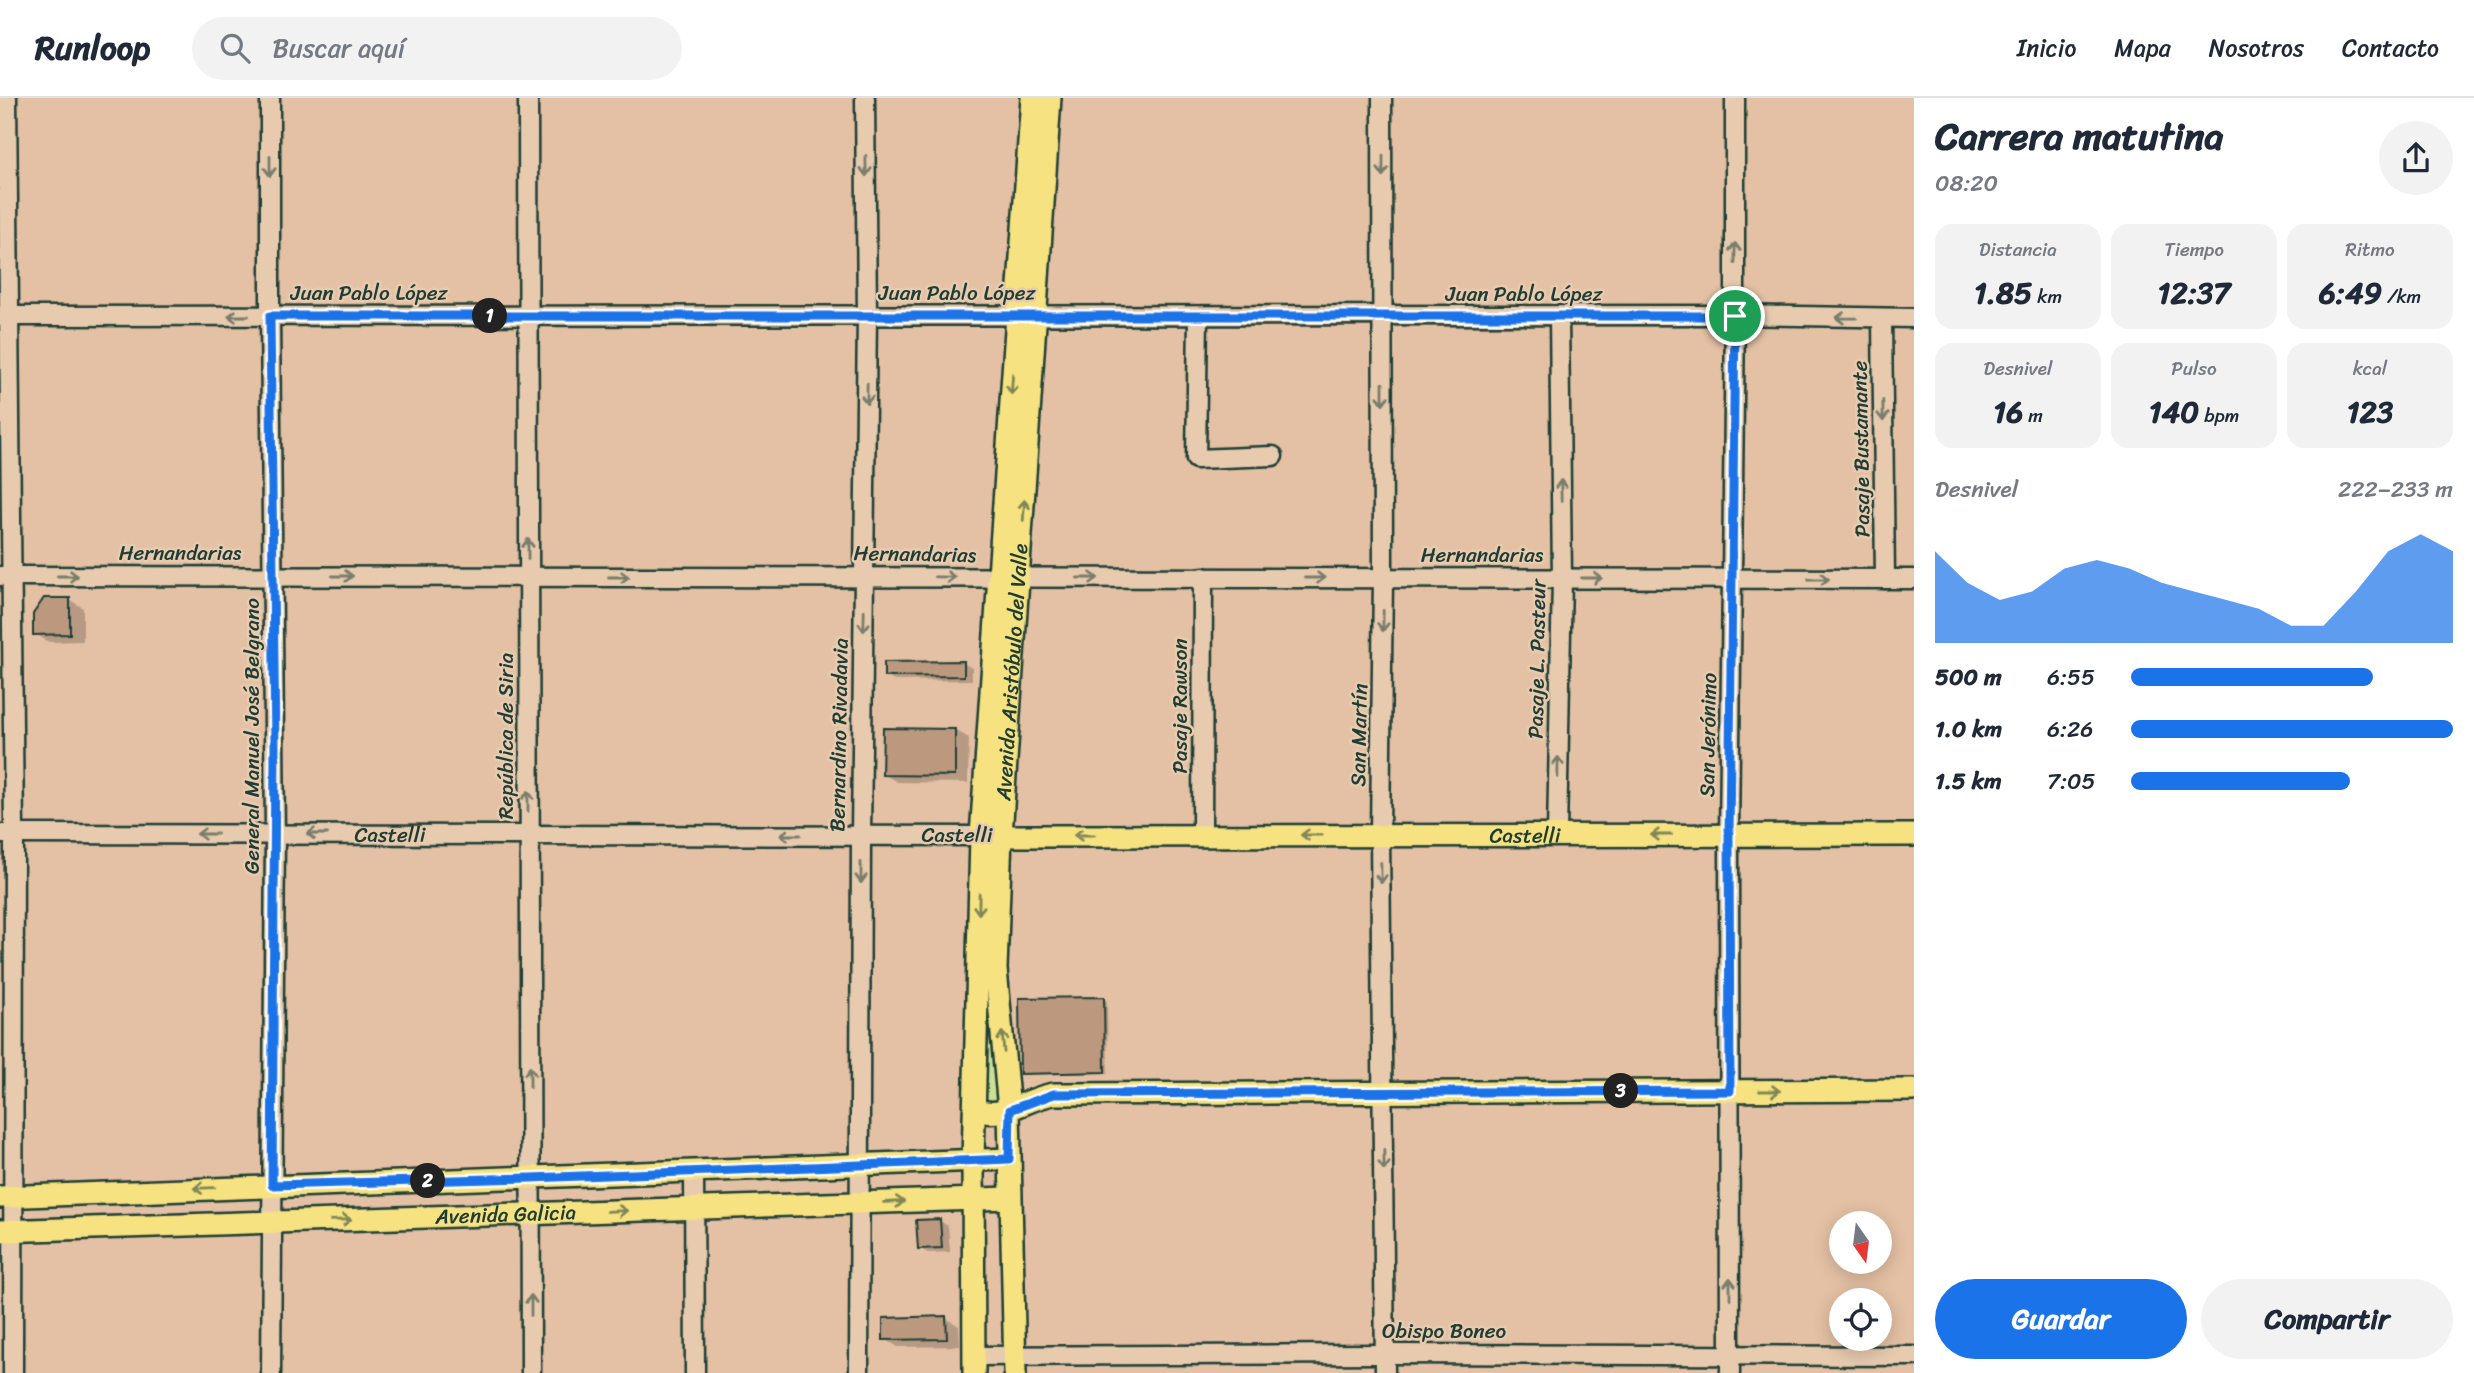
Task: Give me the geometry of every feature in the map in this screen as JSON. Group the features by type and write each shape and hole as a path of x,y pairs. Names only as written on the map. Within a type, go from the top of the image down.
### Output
{"main road":[{"name":"Avenida Aristóbulo del Valle","path":"1027,316 1032,98"},
{"name":"Avenida Aristóbulo del Valle","path":"974,1365 973,1161 991,836 1027,316 1050,98"},
{"name":"Castelli","path":"991,836 1914,835"},
{"name":"Avenida Aristóbulo del Valle","path":"991,836 996,969 1010,1110 1014,1364"},
{"path":"975,1109 992,1113 1010,1110 1054,1094 1914,1090"},
{"name":"Avenida Galicia","path":"7,1197 1009,1159"},
{"name":"Avenida Galicia","path":"7,1231 1010,1198"}],"street":[{"path":"7,98 7,1231 13,1373"},
{"name":"General Manuel José Belgrano","path":"270,98 275,834 271,1373"},
{"name":"República de Siria","path":"528,98 531,1373"},
{"name":"Bernardino Rivadavia","path":"859,1373 867,316 865,98"},
{"name":"San Martín","path":"1382,98 1383,578 1380,835 1385,1373"},
{"name":"San Jerónimo","path":"1730,1364 1729,836 1735,98"},
{"name":"Juan Pablo López","path":"5,316 1914,318"},
{"path":"1198,316 1196,458 1273,456"},
{"name":"Pasaje L. Pasteur","path":"1557,835 1562,578 1559,317"},
{"name":"Pasaje Bustamante","path":"1882,318 1885,579"},
{"name":"Hernandarias","path":"6,576 1914,579"},
{"name":"Pasaje Rawson","path":"1202,835 1203,577"},
{"name":"Castelli","path":"7,834 991,836"},
{"path":"694,1172 695,1373"},
{"name":"Obispo Boneo","path":"974,1365 1385,1353 1730,1364 1914,1356"}],"green space":[{"path":"987,954 1004,1097 996,1104 982,1100"}],"building":[{"path":"44,598 70,598 70,634 33,635 33,614"},
{"path":"964,661 964,676 884,677 884,662"},
{"path":"883,728 955,729 955,776 882,775"},
{"path":"1104,997 1105,1072 1020,1074 1019,998"},
{"path":"940,1219 942,1248 918,1249 916,1220"},
{"path":"946,1316 947,1339 883,1340 883,1318"}],"route":[{"path":"270,316 1735,316 1729,836 1730,1091 1054,1094 1010,1110 1009,1159 531,1178 272,1185 275,748 270,316"}]}
